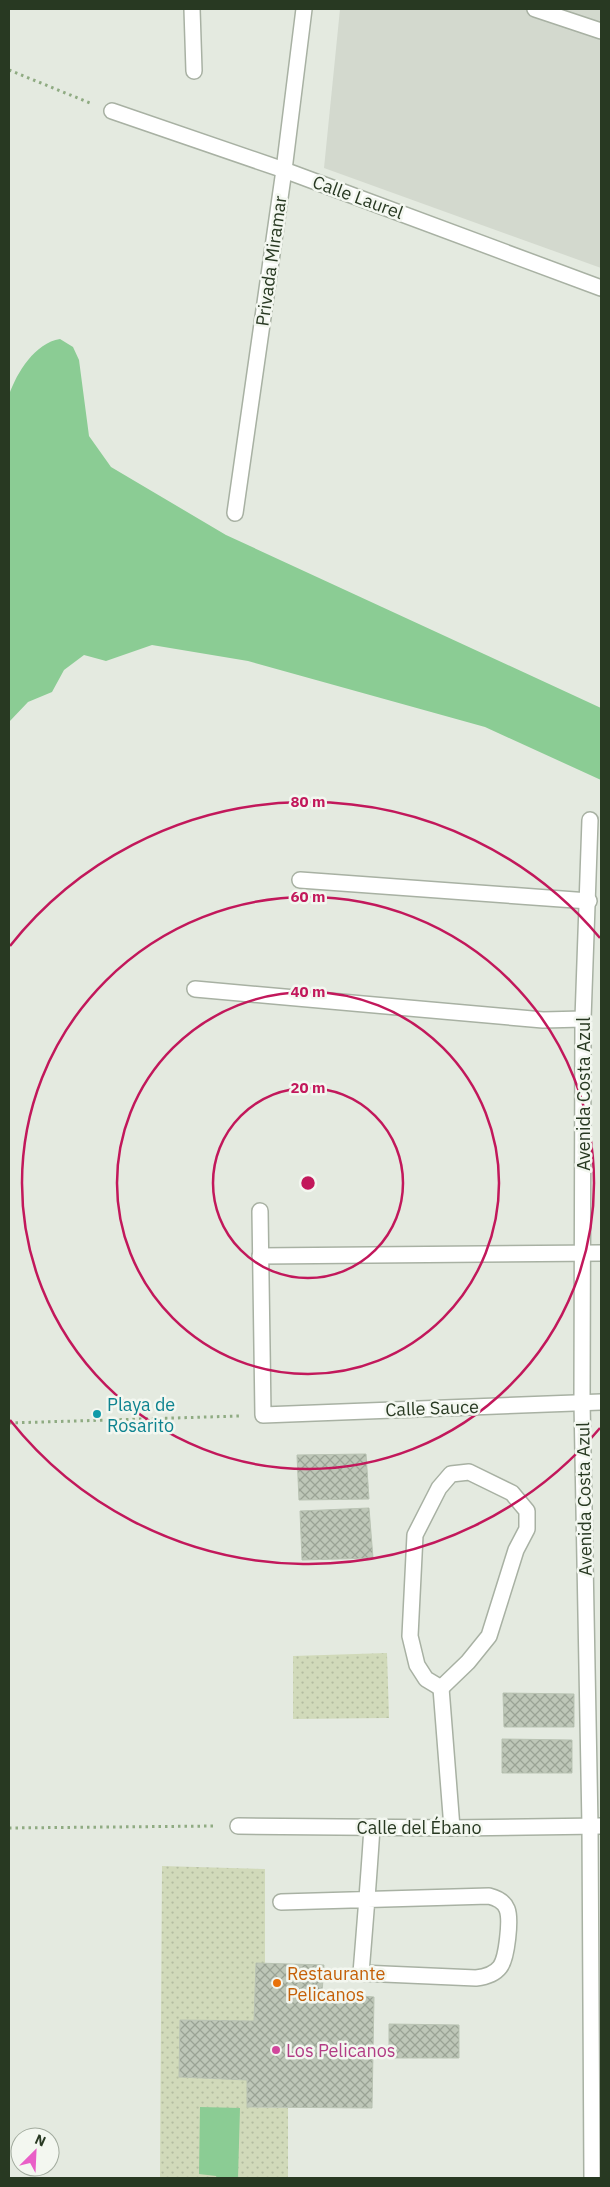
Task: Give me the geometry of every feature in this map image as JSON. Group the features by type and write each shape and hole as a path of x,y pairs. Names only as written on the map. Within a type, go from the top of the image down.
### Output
{"street":[{"path":"192,9 194,71"},
{"name":"Privada Miramar","path":"235,513 284,170 304,9"},
{"path":"535,9 601,32"},
{"name":"Calle Laurel","path":"112,111 284,170 601,288"},
{"name":"Avenida Costa Azul","path":"590,820 589,901 583,1019 582,1402 596,1826 592,2178"},
{"path":"300,880 589,901"},
{"path":"195,989 543,1020 583,1019"},
{"path":"260,1211 264,1415"},
{"path":"260,1256 601,1253"},
{"name":"Calle Sauce","path":"264,1415 601,1402"},
{"path":"469,1472 512,1493 527,1510 527,1529 516,1550 489,1636 468,1662 440,1688 426,1679 417,1665 410,1636 414,1535 439,1488 451,1474 469,1472"},
{"path":"440,1688 452,1828"},
{"name":"Calle del Ébano","path":"238,1826 452,1828 596,1826"},
{"path":"281,1902 367,1900 489,1896 500,1900 508,1910 507,1952 500,1968 490,1976 476,1978 361,1973 367,1900 372,1827"}],"path":[{"path":"9,70 112,111"},
{"path":"9,1423 264,1415"},
{"path":"9,1828 238,1826"}],"shaded area":[{"path":"340,9 601,9 601,268 324,168"},
{"path":"60,339 73,347 79,360 89,436 111,467 226,535 601,708 601,780 485,727 248,661 152,645 106,661 84,655 64,670 52,692 28,702 9,722 9,395 22,368 35,352 43,346"},
{"path":"387,1653 389,1718 293,1719 293,1656"},
{"path":"162,1866 265,1869 265,1964 256,1964 254,2021 180,2020 179,2076 247,2080 247,2107 288,2108 288,2178 160,2178"},
{"path":"200,2107 240,2108 238,2178 217,2178 216,2176 199,2174"}],"building":[{"path":"366,1454 369,1499 299,1500 297,1455"},
{"path":"369,1508 373,1558 302,1560 300,1511"},
{"path":"503,1693 574,1694 574,1727 504,1727"},
{"path":"502,1739 572,1740 572,1773 502,1773"},
{"name":"Los Pelicanos","path":"256,1963 324,1965 322,1993 374,1997 372,2108 247,2107 247,2080 179,2077 180,2020 254,2021"},
{"path":"389,2024 459,2025 459,2058 389,2058"}],"place":[{"name":"Playa de Rosarito","path":"97,1414"},
{"name":"Restaurante Pelicanos","path":"277,1983"},
{"name":"Los Pelicanos","path":"276,2050"}]}
